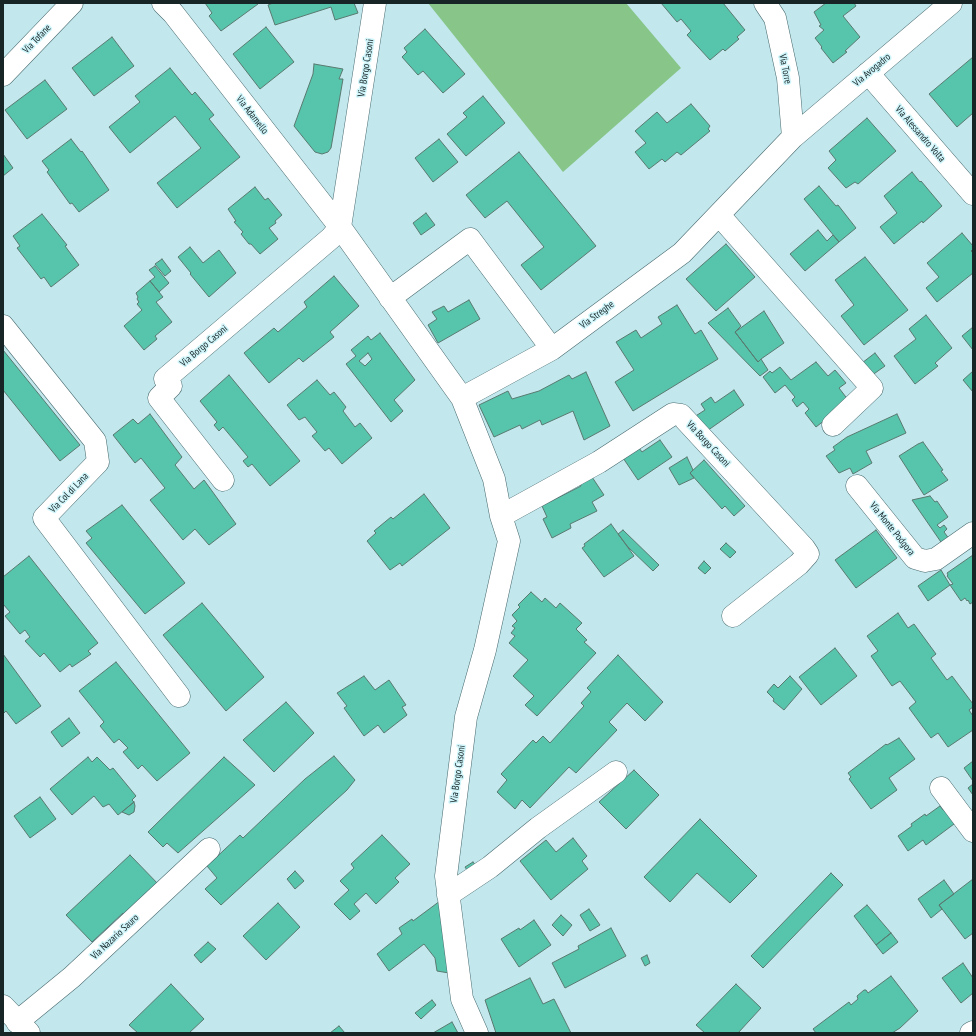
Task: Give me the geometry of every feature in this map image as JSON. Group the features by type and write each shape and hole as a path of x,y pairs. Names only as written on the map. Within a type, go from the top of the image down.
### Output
{"street":[{"name":"Via Borgo Casoni","path":"223,480 158,398 171,386 166,379 331,238 340,227 376,3"},
{"name":"Via Torre","path":"765,3 775,18 788,78 794,138"},
{"name":"Via Avogadro","path":"794,138 951,3"},
{"name":"Via Tofane","path":"3,75 75,4"},
{"name":"Via Adamello","path":"159,4 173,13 340,227"},
{"name":"Via Alessandro Volta","path":"868,73 973,194"},
{"name":"Via Streghe","path":"462,398 552,348 682,253 794,138"},
{"path":"719,215 872,388 833,425"},
{"name":"Via Borgo Casoni","path":"340,227 462,398 494,479 501,516 510,541 485,650 466,717 447,860 446,876 448,895 462,999 477,1033"},
{"path":"390,298 470,239 552,348"},
{"name":"Via Col di Lana","path":"3,326 95,442 98,462 44,518 179,696"},
{"name":"Via Borgo Casoni","path":"501,516 599,462 673,414 681,415 808,554 799,564 733,616"},
{"name":"Via Monte Podgora","path":"857,486 915,558 925,561 936,559 973,533"},
{"path":"448,895 490,867 538,828 616,772"},
{"path":"941,788 973,831"},
{"name":"Via Nazario Sauro","path":"16,1020 72,976 209,850"}],"green space":[{"path":"428,3 626,3 681,68 563,172"}],"building":[{"path":"205,3 258,4 221,31 209,16 212,13"},
{"path":"273,3 354,3 358,13 335,20 331,7 275,25 268,5"},
{"path":"661,3 723,3 745,30 737,37 739,39 725,51 723,49 710,60 687,35 691,31 681,19 677,22"},
{"path":"826,3 854,3 856,6 843,16 860,37 845,51 847,52 833,63 815,38 824,30 819,26 821,25 814,12"},
{"path":"266,27 294,62 260,89 233,54"},
{"path":"425,29 465,74 443,93 423,71 418,75 402,57 407,52 404,48"},
{"path":"112,37 134,66 94,96 72,68"},
{"path":"973,57 973,113 957,127 929,94"},
{"path":"314,64 343,69 339,79 343,79 331,148 328,152 322,154 315,152 294,126 313,74"},
{"path":"170,68 192,95 195,92 214,115 209,119 240,157 177,208 157,183 201,148 175,116 130,153 109,127 140,102 135,96"},
{"path":"45,80 67,109 27,139 5,110"},
{"path":"483,96 505,123 466,156 447,134 467,117 463,113"},
{"path":"691,104 710,126 708,129 710,131 681,155 677,152 665,162 662,159 649,169 635,152 646,143 635,131 657,112 667,123"},
{"path":"867,118 896,151 858,184 855,182 846,188 828,168 836,160 829,151"},
{"path":"71,139 81,152 82,151 109,190 79,212 72,203 70,204 47,172 49,170 42,161"},
{"path":"439,139 458,162 433,182 415,158"},
{"path":"519,152 596,246 541,290 521,265 544,247 507,201 485,218 466,195"},
{"path":"3,154 13,168 3,176"},
{"path":"912,172 942,206 923,223 922,221 894,244 880,227 897,213 884,196"},
{"path":"819,186 836,206 838,205 856,228 839,242 804,199"},
{"path":"255,187 265,200 268,198 282,215 275,221 276,223 269,228 278,239 260,254 241,234 243,232 234,222 236,221 228,209"},
{"path":"426,213 435,225 421,235 413,223"},
{"path":"42,214 67,245 65,246 79,265 51,287 44,277 41,279 17,248 20,246 13,236"},
{"path":"818,230 827,241 833,235 839,242 805,271 790,254"},
{"path":"962,233 973,246 971,251 973,253 973,273 937,302 926,288 939,277 927,263"},
{"path":"726,244 755,277 716,311 686,279"},
{"path":"190,247 203,263 219,250 236,273 209,297 178,257"},
{"path":"865,257 908,310 864,345 841,316 854,305 835,280"},
{"path":"162,259 171,271 165,276 155,264"},
{"path":"155,266 169,283 159,292 150,281 155,277 149,270"},
{"path":"334,276 359,306 330,332 334,337 303,362 299,358 269,383 244,353 274,328 278,332 307,307 304,302"},
{"path":"150,281 163,297 156,302 172,322 155,336 157,339 144,350 124,326 142,310 137,304 139,302 136,293"},
{"path":"469,300 480,319 438,343 428,325 437,319 432,312 444,306 448,312"},
{"path":"677,305 695,334 701,330 718,359 633,411 615,382 634,370 616,342 636,330 641,338 662,324 658,317"},
{"path":"728,308 741,326 735,332 758,362 761,359 768,370 760,376 708,323"},
{"path":"764,311 784,343 758,362 735,332"},
{"path":"926,315 952,348 935,363 938,366 915,384 894,356 916,339 909,329"},
{"path":"973,327 973,350 962,336"},
{"path":"380,333 415,380 394,400 403,411 391,422 346,364 356,356 351,350 368,336 371,340","holes":["368,353 372,359 365,366 359,361"]},
{"path":"3,350 80,445 60,461 3,390"},
{"path":"875,353 885,366 868,378 858,366"},
{"path":"816,362 828,376 835,370 846,383 839,388 849,401 816,427 805,413 809,409 803,402 797,407 792,400 795,397 785,385 775,393 763,377 770,371 772,373 780,367 791,380"},
{"path":"973,371 973,392 963,380"},
{"path":"586,372 610,426 584,440 573,411 542,425 540,420 522,429 520,425 494,437 479,405 508,391 512,399 539,391 569,375 572,379"},
{"path":"229,375 300,461 270,486 252,464 248,467 243,461 248,457 223,427 219,431 214,425 217,422 200,401"},
{"path":"317,380 330,395 334,392 346,407 343,411 355,427 360,423 372,438 342,464 329,448 325,451 312,436 317,432 305,417 299,420 287,405"},
{"path":"734,390 744,405 704,433 694,417 705,410 701,404 711,397 715,403"},
{"path":"150,414 182,457 175,465 194,489 204,480 236,524 209,545 195,529 183,540 150,500 165,488 141,458 135,463 113,435 133,419 138,424"},
{"path":"897,414 906,433 866,451 872,463 853,474 850,468 839,473 826,456 835,450 833,447 847,437"},
{"path":"660,440 672,457 638,480 621,455 636,444 642,452"},
{"path":"923,442 943,470 941,471 948,480 924,495 899,456"},
{"path":"687,457 693,470 690,473 694,478 679,485 669,468"},
{"path":"704,460 745,506 734,516 725,506 722,509 690,473"},
{"path":"592,477 604,495 592,502 597,511 570,524 571,528 552,538 543,519 547,517 542,506 581,486 580,483"},
{"path":"424,494 450,528 402,566 400,563 390,570 367,541 376,533 374,531 391,517 393,519"},
{"path":"930,496 935,502 937,501 948,517 937,525 940,528 944,525 947,529 944,532 950,540 943,545 912,500"},
{"path":"122,505 185,583 145,614 86,543 92,538 86,531"},
{"path":"611,524 634,556 604,577 582,548 585,546 584,544"},
{"path":"623,530 659,565 653,571 628,547 618,534"},
{"path":"876,530 897,558 856,588 835,560"},
{"path":"726,543 736,552 730,558 720,549"},
{"path":"973,555 973,602 970,604 965,598 961,601 950,585 953,584 947,576 947,573"},
{"path":"29,556 98,643 88,651 91,654 72,667 70,664 60,672 44,653 40,657 25,641 30,637 25,630 20,634 5,616 10,612 3,604 3,577"},
{"path":"704,561 711,568 705,574 698,568"},
{"path":"941,570 950,585 928,601 918,586"},
{"path":"531,592 542,602 545,598 556,608 560,603 582,623 576,629 587,640 584,642 596,653 537,716 525,705 534,696 513,676 528,660 509,643 515,636 511,633 515,628 512,626 517,621 512,615 520,607 518,605"},
{"path":"202,603 264,677 226,711 163,635"},
{"path":"898,613 908,628 914,624 936,654 931,658 947,680 952,676 973,704 973,707 969,710 973,716 973,730 948,747 938,733 931,738 909,708 916,702 900,681 892,686 871,656 878,651 867,636"},
{"path":"835,648 857,676 821,705 799,677"},
{"path":"3,654 41,706 16,724 6,711 3,714"},
{"path":"618,655 663,702 645,721 627,703 609,722 617,730 576,773 569,767 530,808 522,800 515,809 497,792 507,780 501,774 533,740 536,743 543,736 550,743 584,706 581,703 591,692 587,688"},
{"path":"116,662 190,753 157,781 142,765 138,769 123,752 128,748 119,739 114,743 100,726 104,722 79,691"},
{"path":"364,676 375,690 389,680 406,705 402,707 407,715 384,733 378,725 364,736 344,708 347,706 337,693"},
{"path":"790,676 802,689 784,710 773,701 774,699 767,692 774,684 778,688"},
{"path":"286,702 314,733 274,772 243,740"},
{"path":"69,718 80,733 62,747 51,732"},
{"path":"899,738 915,759 889,778 897,790 871,809 849,779 851,777 848,773 886,744 887,745"},
{"path":"334,756 355,780 347,790 221,905 205,889 217,878 207,866 240,835 243,838 305,779"},
{"path":"88,757 92,762 97,757 110,770 113,768 136,796 132,800 134,802 118,815 109,804 103,807 94,796 72,815 50,789"},
{"path":"224,757 255,785 178,853 167,843 163,847 148,832"},
{"path":"973,761 973,781 964,768"},
{"path":"634,770 659,795 626,829 599,802"},
{"path":"973,784 973,795 968,788"},
{"path":"40,797 56,819 30,838 14,816"},
{"path":"134,802 134,812 129,815 122,812"},
{"path":"940,806 943,810 948,807 958,821 926,845 923,840 908,851 898,836 925,814 926,816"},
{"path":"700,819 757,876 730,903 697,873 670,902 644,877"},
{"path":"382,835 410,864 395,878 399,882 376,904 366,893 354,904 360,911 350,920 334,904 349,890 340,881 354,868 351,864"},
{"path":"573,838 587,856 582,861 588,869 551,900 520,861 546,840 556,852"},
{"path":"130,855 161,887 128,918 123,913 92,942 66,915"},
{"path":"473,862 479,870 471,876 465,867"},
{"path":"295,871 304,881 295,889 287,879"},
{"path":"831,873 843,885 763,968 751,956"},
{"path":"973,879 973,933 965,939 939,905"},
{"path":"944,880 954,894 939,905 942,909 931,918 918,899"},
{"path":"440,901 449,973 437,971 435,958 424,944 389,971 377,954 402,934 399,928 412,919 413,921"},
{"path":"278,903 300,927 266,960 243,936"},
{"path":"867,905 891,933 876,945 854,916"},
{"path":"589,909 600,925 590,931 580,915"},
{"path":"561,915 572,925 563,936 552,925"},
{"path":"534,920 551,945 519,967 501,939 519,928 520,930"},
{"path":"611,928 626,956 565,988 552,963 579,949 578,946"},
{"path":"891,933 898,942 883,954 876,945"},
{"path":"208,942 216,949 201,963 194,955"},
{"path":"647,955 650,963 645,966 641,958"},
{"path":"963,963 973,978 973,993 961,1003 942,978"},
{"path":"891,976 918,1011 900,1028 892,1033 816,1033 813,1029 849,1002 851,1005 858,999 857,996 864,990 868,993"},
{"path":"530,978 543,1004 554,999 571,1033 496,1033 485,1000"},
{"path":"171,984 204,1019 189,1033 138,1033 129,1025"},
{"path":"736,984 761,1008 738,1033 705,1033 696,1025"},
{"path":"432,1000 436,1005 421,1019 415,1013"},
{"path":"452,1022 458,1033 433,1033"},
{"path":"339,1026 345,1033 330,1033"}]}
